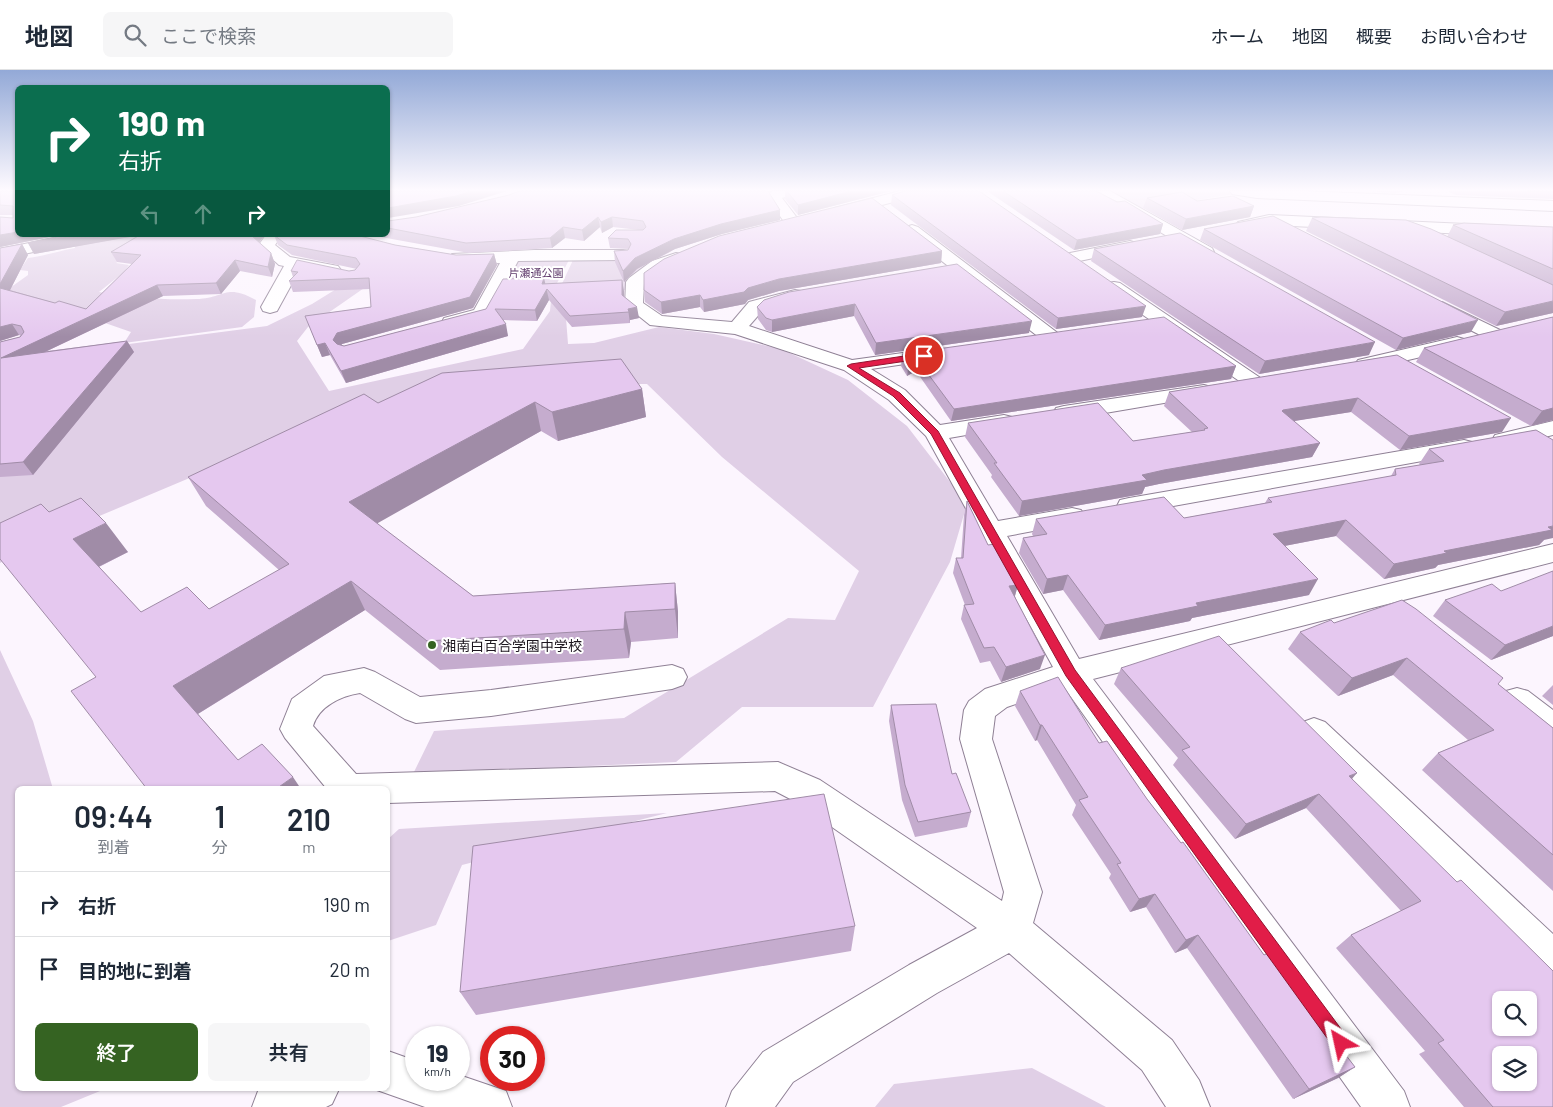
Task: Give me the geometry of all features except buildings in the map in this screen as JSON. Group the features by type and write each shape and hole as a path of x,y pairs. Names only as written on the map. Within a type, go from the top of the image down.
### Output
{"street":[{"path":"0,254 70,239"},
{"path":"271,239 266,246 286,261 344,273"},
{"path":"924,239 960,267 1061,336 1023,342"},
{"path":"1070,258 1167,239"},
{"path":"1183,239 1222,261"},
{"path":"1432,239 1445,245"},
{"path":"588,256 607,240"},
{"path":"935,433 1264,382 1164,321 1054,247"},
{"path":"695,251 658,265 636,282 634,305 656,321 736,328 851,366 896,395 935,433 1071,673 1388,1107"},
{"path":"441,255 469,260 512,257 623,255"},
{"path":"434,327 481,314 512,257"},
{"path":"270,307 294,264"},
{"path":"940,271 960,267"},
{"path":"736,328 756,306 785,297 814,292"},
{"path":"1347,367 1393,359 1501,332 1424,299"},
{"path":"1136,325 1164,321"},
{"path":"1368,344 1418,373"},
{"path":"851,366 956,351"},
{"path":"1502,421 1542,436"},
{"path":"991,531 1542,436"},
{"path":"748,1107 778,1067 923,979 1012,930 1023,892 976,739 980,710 996,698 1071,673 1384,595 1547,560"},
{"path":"1384,595 1407,613"},
{"path":"1216,637 1244,664"},
{"path":"346,786 296,729 303,708 335,685 364,680 416,710 492,703 672,677"},
{"path":"1499,686 1553,728"},
{"path":"1295,713 1553,961"},
{"path":"390,788 778,776 808,791 1012,930 1156,1054 1184,1095 1188,1107"},
{"path":"390,1074 490,1107"},
{"path":"274,1107 312,1091"}],"green space":[{"path":"144,239 147,243 116,263 129,265 124,272 99,292 159,299 196,299 231,292 238,293 256,300 254,317 242,327 124,343 131,332 85,316 0,295 28,275 28,271 20,270 28,258 75,248 75,241"},
{"path":"672,251 648,264 626,290 569,293 566,318 568,344 594,343 659,327 714,334 781,349 848,380 907,426 967,504 950,562 873,707 742,707 676,762 413,774 434,731 624,718 788,618 835,620 859,571 722,457 647,384 529,384 344,413 21,549 0,563 0,477 91,362 129,344 267,326 312,304 346,283 367,286 308,327 297,341 329,391 523,349 550,311 552,290 560,288 573,260 625,258"},
{"name":"片瀬通公園","path":"570,258 555,287 501,289 516,259"},
{"path":"0,650 33,721 52,786 15,786 15,1091 100,1091 61,1107 0,1107"},
{"path":"667,813 462,865 436,925 390,940 390,837 399,829"},
{"path":"1032,1068 1106,1107 875,1107 894,1084"}],"place":[{"name":"湘南白百合学園中学校","path":"432,645"}],"route":[{"path":"924,356 851,366 896,395 935,433 1071,673 1341,1043"}]}
